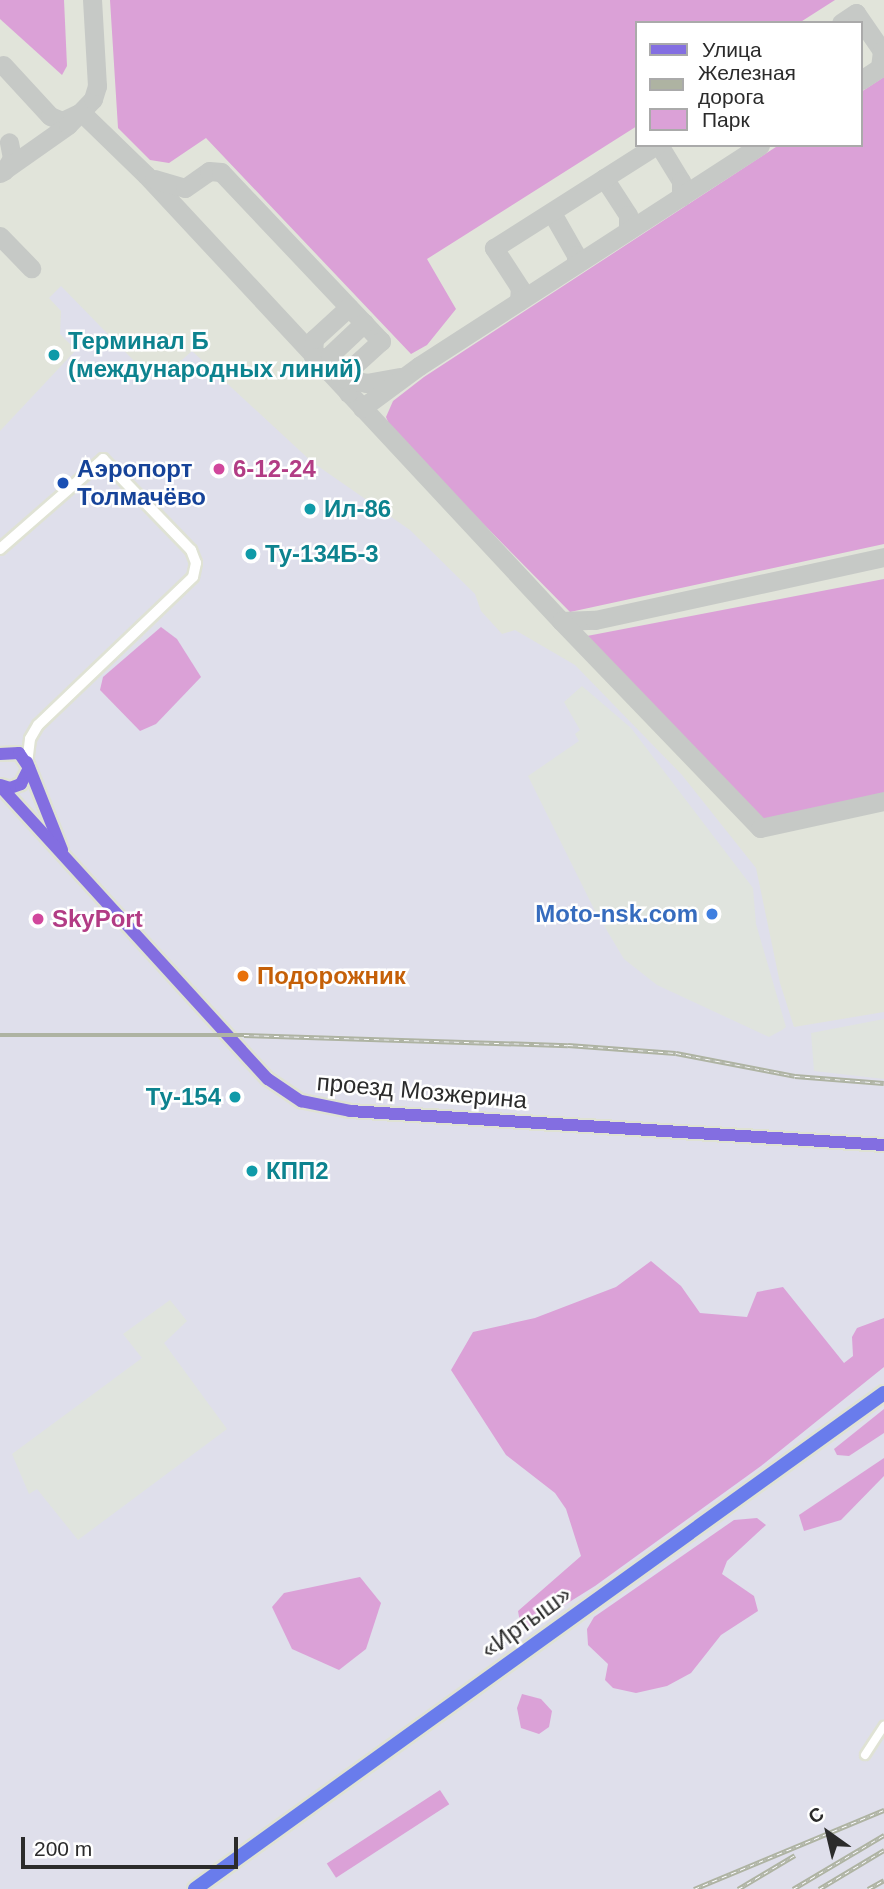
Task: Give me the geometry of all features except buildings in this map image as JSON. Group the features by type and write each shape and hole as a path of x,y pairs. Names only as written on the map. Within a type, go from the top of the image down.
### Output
{"highway":[{"name":"«Иртыш»","path":"195,1889 884,1393"}],"main road":[{"path":"0,754 14,751 27,762 28,774 21,784 0,785"},
{"name":"проезд Мозжерина","path":"27,762 64,854"},
{"name":"проезд Мозжерина","path":"0,785 268,1079 311,1105 884,1145"}],"street":[{"path":"0,549 103,459 191,550 196,563 193,577 38,725 30,739 27,762"},
{"path":"865,1755 884,1726"}],"shaded area":[{"path":"0,0 884,0 884,1012 794,1027 780,983 756,868 682,775 575,665 515,630 502,634 481,611 475,594 410,530 312,462 192,351 166,374 136,363 61,286 49,298 61,311 60,334 76,350 0,431"},
{"path":"582,686 631,728 753,888 756,924 786,1027 782,1030 769,1037 657,985 624,959 594,909 528,776 579,741 575,734 580,730 564,702"},
{"path":"884,1019 884,1079 814,1071 811,1033"},
{"path":"170,1300 187,1321 164,1343 227,1429 78,1540 37,1489 29,1494 12,1454 142,1358 123,1334"}],"green space":[{"path":"0,0 64,0 67,66 62,75 0,19"},
{"path":"110,0 835,0 802,21 636,21 636,127 427,259 456,309 427,345 411,354 206,138 169,163 150,160 118,128"},
{"path":"884,77 884,544 570,612 392,431 386,417 393,401 424,377 776,147 863,147 863,91"},
{"path":"884,579 884,794 757,821 587,636"},
{"path":"161,627 177,639 201,677 156,724 140,731 100,690 103,677"},
{"path":"651,1261 681,1286 700,1313 747,1317 757,1292 783,1287 844,1363 853,1356 852,1337 857,1328 884,1318 884,1367 761,1466 595,1586 531,1626 521,1628 518,1611 581,1556 566,1509 555,1493 506,1455 451,1370 473,1332 535,1318 616,1287"},
{"path":"884,1409 884,1433 849,1456 837,1455 834,1449"},
{"path":"884,1458 884,1476 841,1520 804,1531 799,1515"},
{"path":"757,1518 766,1525 727,1561 722,1574 754,1596 758,1611 721,1635 691,1673 667,1686 636,1693 613,1688 605,1680 608,1664 588,1645 587,1629 594,1617 734,1520"},
{"path":"360,1577 381,1603 366,1649 339,1670 292,1649 272,1607 284,1593"},
{"path":"522,1694 541,1699 552,1711 549,1727 539,1734 521,1728 517,1708"},
{"path":"440,1790 449,1804 336,1878 327,1864"}],"taxiway":[{"path":"0,173 68,125 93,99 97,86 92,0"},
{"path":"844,21 856,13 861,21"},
{"path":"863,23 882,51 880,68"},
{"path":"3,65 50,116 62,121 81,112 146,175 561,621 595,620 884,557"},
{"path":"863,79 884,65"},
{"path":"4,171 12,158 9,142"},
{"path":"519,301 520,288 494,248 653,147"},
{"path":"660,147 681,181 681,197"},
{"path":"362,408 419,366 757,147"},
{"path":"154,179 185,188 209,171 221,172 381,341 348,371 348,393"},
{"path":"604,178 628,215 628,230"},
{"path":"552,213 576,255 576,264"},
{"path":"0,236 31,268"},
{"path":"319,356 313,356 314,339 349,307"},
{"path":"337,371 327,371 330,355 364,323"},
{"path":"336,377 366,383 399,377"},
{"path":"561,621 760,828 884,801"}],"railway":[{"path":"0,1035 244,1035 568,1045 676,1053 795,1076 884,1083"},
{"path":"694,1889 884,1810"},
{"path":"793,1889 884,1835"},
{"path":"819,1889 884,1850"},
{"path":"738,1889 795,1855"},
{"path":"868,1889 884,1880"}],"place":[{"name":"Терминал Б (международных линий)","path":"54,355"},
{"name":"6-12-24","path":"219,469"},
{"name":"Аэропорт Толмачёво","path":"63,483"},
{"name":"Ил-86","path":"310,509"},
{"name":"Ту-134Б-3","path":"251,554"},
{"name":"Moto-nsk.com","path":"712,914"},
{"name":"SkyPort","path":"38,919"},
{"name":"Подорожник","path":"243,976"},
{"name":"Ту-154","path":"235,1097"},
{"name":"КПП2","path":"252,1171"}]}
